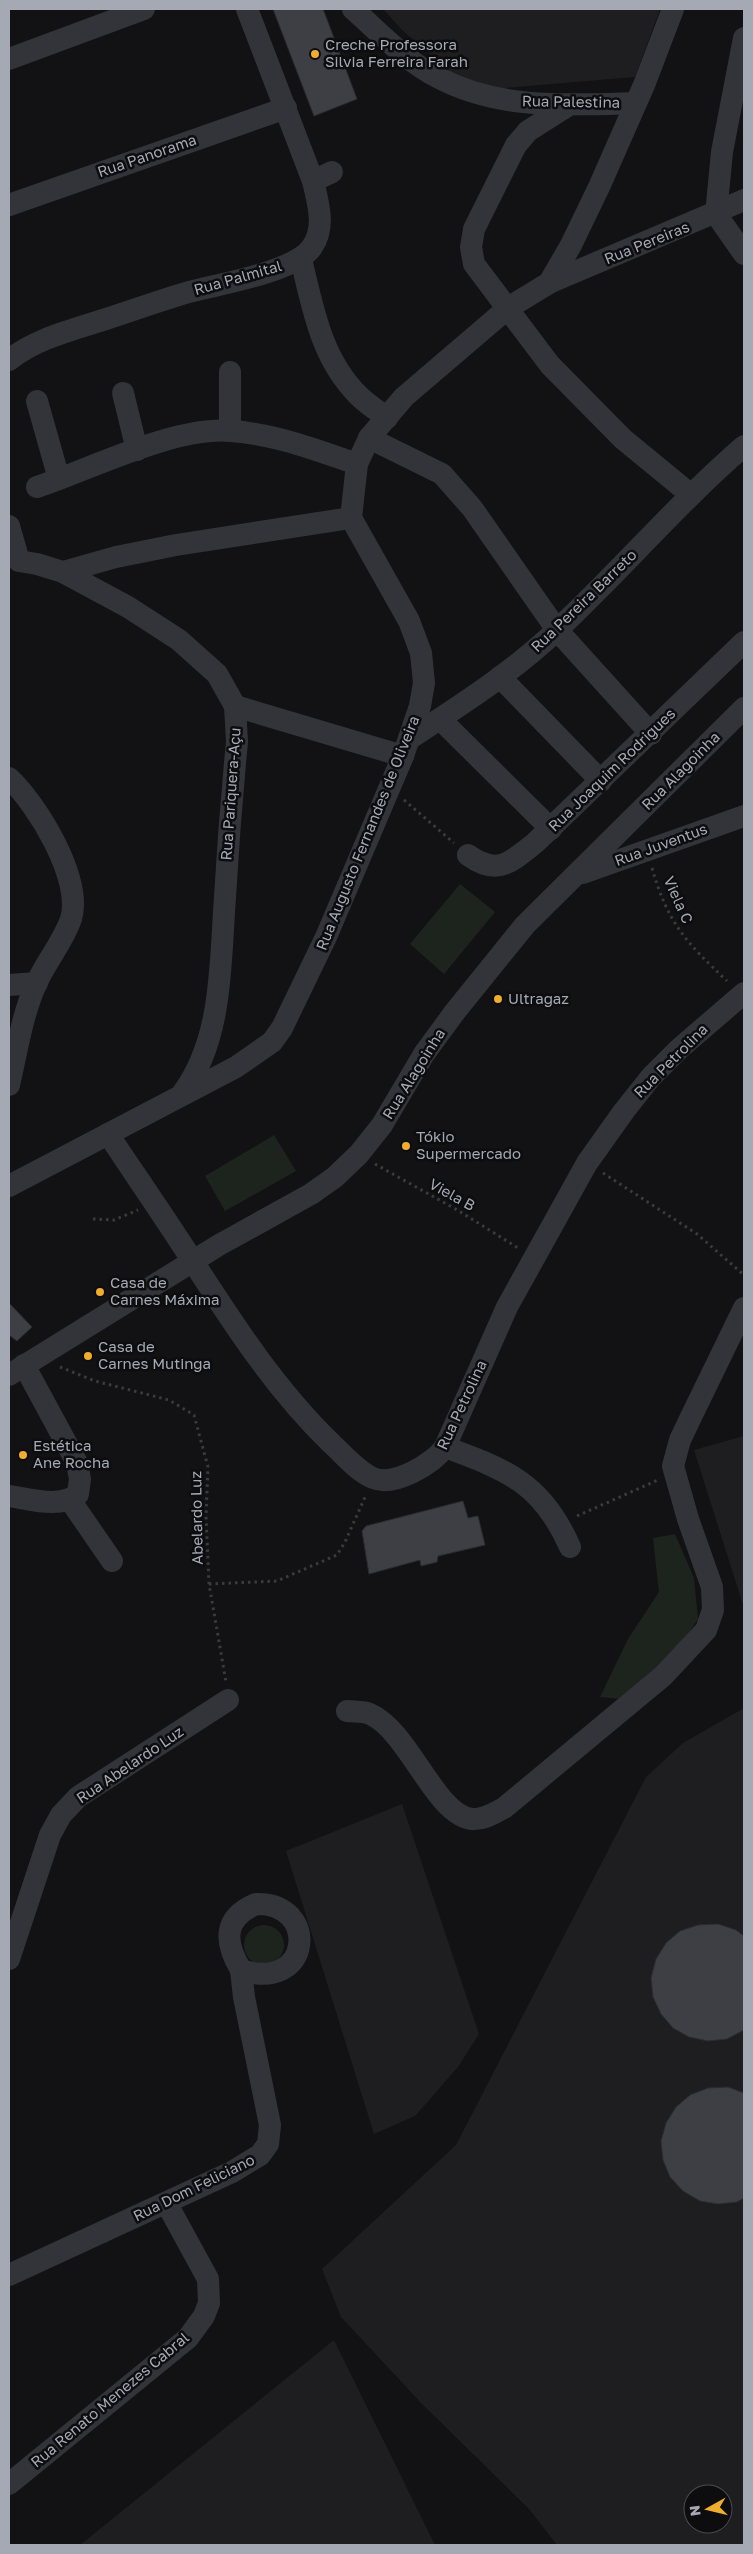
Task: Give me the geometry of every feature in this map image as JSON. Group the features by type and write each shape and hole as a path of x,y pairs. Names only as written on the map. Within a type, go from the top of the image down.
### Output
{"street":[{"path":"9,59 144,9"},
{"name":"Rua Palmital","path":"9,360 37,342 190,292 274,270 301,259 311,249 318,237 323,177 286,108 247,9"},
{"name":"Rua Palestina","path":"353,9 437,78 470,92 532,104 636,103"},
{"path":"9,526 14,562 37,564 64,572 116,557 176,545 351,518 357,464 370,438 404,397 508,308 549,283 571,245 636,103 673,9"},
{"path":"744,38 722,152 716,214 744,254"},
{"path":"569,105 528,131 516,145 474,229 471,247 474,264 550,365 582,400 623,439 690,494"},
{"name":"Rua Panorama","path":"9,205 286,108"},
{"name":"Rua Pereiras","path":"549,283 716,214 744,200"},
{"path":"301,259 314,315 330,360 359,396 387,418"},
{"path":"230,372 230,431"},
{"path":"123,393 137,450"},
{"path":"37,401 59,479"},
{"path":"37,487 137,450 188,435 230,431 283,439 357,464"},
{"path":"370,438 442,474 472,508 557,630 651,734"},
{"name":"Rua Pereira Barreto","path":"406,747 440,719 500,678 557,630 690,494 744,446"},
{"name":"Rua Augusto Fernandes de Oliveira","path":"9,1186 256,1055 272,1042 282,1028 326,937 389,789 420,706 424,683 421,653 409,621 351,518"},
{"name":"Rua Pariquera-Açu","path":"64,572 128,607 179,640 217,674 236,706 236,742 218,991 210,1038 192,1080 181,1095"},
{"name":"Rua Joaquim Rodrigues","path":"468,855 482,865 491,867 518,856 551,829 744,642"},
{"path":"500,678 601,781"},
{"path":"236,706 406,747"},
{"name":"Rua Alagoinha","path":"23,1366 193,1262 311,1194 335,1177 359,1154 382,1125 424,1054 454,1013 525,925 744,708"},
{"path":"440,719 551,829"},
{"path":"9,778 19,787 39,815 63,863 74,895 71,917 63,938 37,983 26,1014 9,1085"},
{"name":"Rua Juventus","path":"577,875 744,816"},
{"path":"9,985 37,983"},
{"name":"Rua Petrolina","path":"374,1478 392,1478 417,1472 438,1456 445,1447 487,1350 533,1258 587,1163 651,1077 686,1043 743,994"},
{"path":"108,1134 250,1349 293,1404 351,1462 374,1478"},
{"path":"347,1711 369,1713 391,1728 438,1794 456,1813 471,1819 487,1817 504,1808 663,1676 706,1630 713,1610 712,1587 688,1520 674,1466 680,1440 744,1308"},
{"path":"9,1496 56,1502 70,1500 78,1494 80,1479 77,1463 23,1366"},
{"path":"445,1447 501,1468 525,1483 544,1502 560,1524 570,1547"},
{"path":"70,1500 112,1561"},
{"name":"Rua Abelardo Luz","path":"9,1959 50,1835 61,1815 78,1797 228,1700"},
{"name":"Rua Dom Feliciano","path":"9,2275 167,2204 232,2172 260,2155 268,2144 270,2125 244,1997 241,1970"},
{"name":"Rua Renato Menezes Cabral","path":"9,2484 188,2338 204,2316 209,2303 208,2279 167,2204"}],"path":[{"path":"389,789 408,802 468,855"},
{"name":"Viela C","path":"648,850 663,901 675,926 688,944 743,994"},
{"name":"Viela B","path":"359,1154 459,1211 533,1258"},
{"path":"587,1163 640,1195 698,1234 744,1274"},
{"path":"93,1218 114,1220 155,1204"},
{"name":"Abelardo Luz","path":"23,1366 96,1381 169,1400 194,1414 208,1467 206,1516 210,1584 228,1700"},
{"path":"560,1524 675,1472"},
{"path":"210,1584 277,1581 336,1554 344,1542 374,1478"}],"shaded area":[{"path":"383,9 660,9 635,77 482,90 449,71 402,30"},
{"path":"460,884 495,912 444,974 410,944"},
{"path":"274,1135 296,1171 225,1211 205,1176"},
{"path":"744,1436 744,1608 694,1450"},
{"path":"675,1534 694,1578 698,1619 679,1647 621,1699 600,1697 628,1639 659,1592 653,1538"},
{"path":"744,1708 744,2545 557,2545 529,2509 422,2404 341,2317 322,2269 456,2145 646,1777 683,1743"},
{"path":"402,1804 479,2034 458,2067 415,2116 374,2134 286,1851"},
{"path":"264,1925 278,1931 284,1945 278,1959 264,1965 250,1959 244,1945 250,1931"},
{"path":"334,2340 435,2545 80,2545"}],"building":[{"name":"Creche Professora Silvia Ferreira Farah","path":"273,9 323,9 357,99 314,116"},
{"path":"9,1303 32,1327 17,1341 9,1335"},
{"path":"463,1501 468,1518 478,1516 485,1545 438,1556 437,1562 421,1566 420,1560 369,1574 362,1531 366,1526"},
{"path":"718,1924 736,1930 744,1936 744,2030 727,2039 708,2041 689,2037 673,2028 661,2014 653,1997 651,1978 656,1959 666,1943 680,1931 698,1925"},
{"path":"728,2087 744,2093 744,2198 737,2202 718,2204 700,2201 683,2191 670,2177 663,2160 661,2141 666,2123 676,2107 690,2095 708,2088"}],"place":[{"name":"Creche Professora Silvia Ferreira Farah","path":"315,54"},
{"name":"Ultragaz","path":"498,999"},
{"name":"Tókio Supermercado","path":"406,1146"},
{"name":"Casa de Carnes Máxima","path":"100,1292"},
{"name":"Casa de Carnes Mutinga","path":"88,1356"},
{"name":"Estética Ane Rocha","path":"23,1455"}]}
